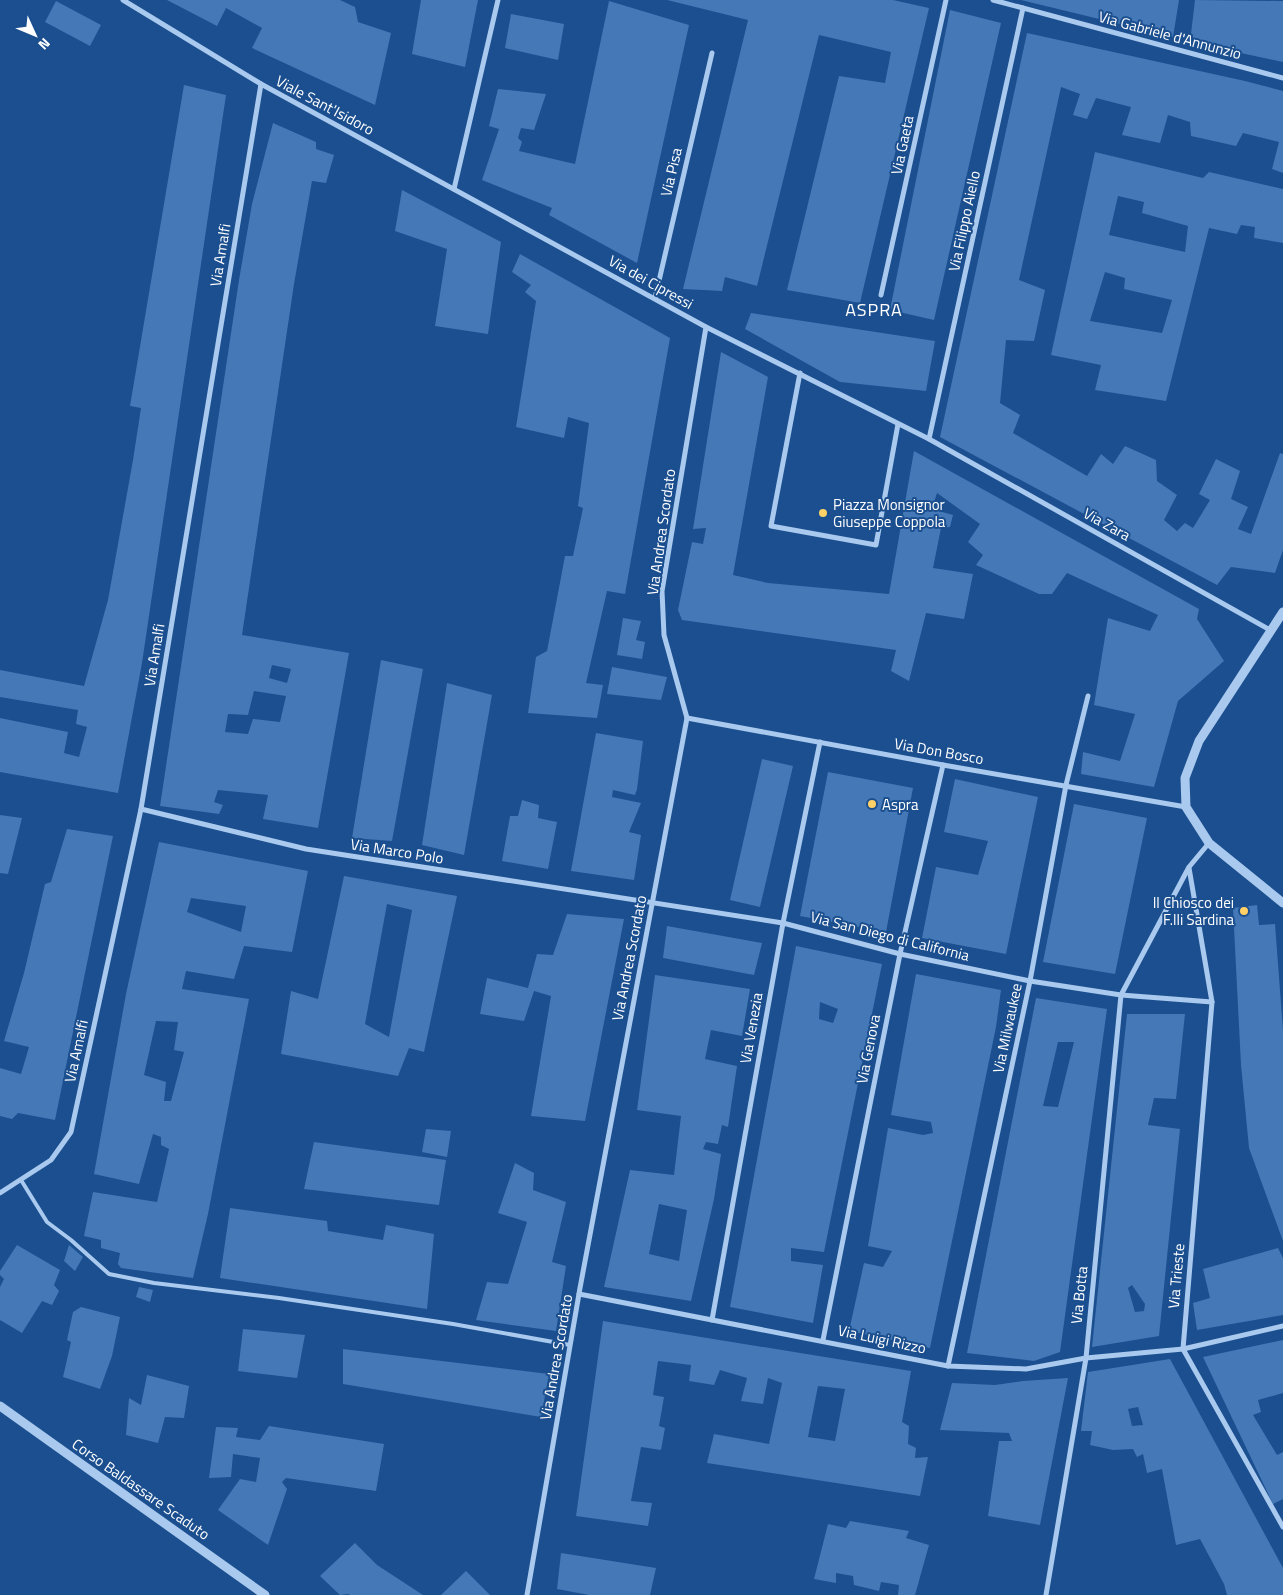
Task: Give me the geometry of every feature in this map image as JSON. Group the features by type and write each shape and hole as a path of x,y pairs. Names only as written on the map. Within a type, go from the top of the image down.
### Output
{"street":[{"name":"Viale Sant'Isidoro","path":"123,0 261,84 520,224"},
{"path":"454,189 498,0"},
{"name":"Via Gaeta","path":"881,295 946,0"},
{"name":"Via Gabriele d'Annunzio","path":"993,0 1283,78"},
{"name":"Via Filippo Aiello","path":"929,439 1023,8"},
{"name":"Via Pisa","path":"654,298 712,53"},
{"name":"Via Amalfi","path":"0,1194 51,1160 71,1132 141,810 261,84"},
{"name":"Via dei Cipressi","path":"520,224 706,327 898,424"},
{"name":"Via Andrea Scordato","path":"527,1595 579,1294 687,718 664,634 662,591 706,327"},
{"path":"800,374 771,526 876,545 898,424"},
{"name":"Via Zara","path":"898,424 929,439 1272,631"},
{"path":"1283,612 1199,741 1185,778 1186,807 1209,844 1283,904"},
{"name":"Via Milwaukee","path":"948,1366 1030,981 1066,785 1088,696"},
{"name":"Via Don Bosco","path":"687,718 1186,807"},
{"name":"Via Venezia","path":"712,1320 783,923 820,742"},
{"name":"Via Genova","path":"823,1340 900,954 943,765"},
{"name":"Via Marco Polo","path":"141,810 306,849 652,902"},
{"path":"1121,995 1189,867 1209,844"},
{"name":"Via Trieste","path":"1182,1349 1212,1002 1189,867"},
{"name":"Via San Diego di California","path":"652,902 783,923 900,954 1030,981 1121,995 1212,1002"},
{"name":"Via Botta","path":"1046,1595 1086,1358 1121,995"},
{"name":"Via Luigi Rizzo","path":"579,1294 823,1340 948,1366 1026,1370 1086,1358 1182,1349 1283,1326"},
{"path":"1182,1349 1283,1527"},
{"name":"Corso Baldassare Scaduto","path":"0,1406 266,1595"}],"lane":[{"path":"21,1180 46,1222 72,1240 109,1274 154,1283 279,1298 434,1321 570,1345"}],"building":[{"path":"167,0 340,0 355,7 358,22 391,33 375,105 252,48 262,28 226,8 217,26"},
{"path":"421,0 478,0 465,67 412,54"},
{"path":"667,0 893,0 929,8 860,303 787,290 839,76 885,83 891,52 819,35 757,286 725,277 722,291 683,289 748,20"},
{"path":"1021,0 1179,0 1173,37"},
{"path":"1195,0 1283,1 1283,62 1190,42"},
{"path":"56,1 101,25 90,46 45,22"},
{"path":"609,1 689,25 637,263 549,215 552,208 482,180 499,129 489,126 498,89 546,94 534,130 521,128 518,138 522,142 519,151 575,164"},
{"path":"950,10 1001,23 934,320 890,310"},
{"path":"511,14 564,24 558,60 505,48"},
{"path":"1027,33 1283,91 1283,173 1272,169 1279,142 1243,133 1236,146 1191,136 1190,122 1168,115 1160,143 1122,135 1131,107 1096,98 1087,119 1073,115 1080,94 1061,87 1019,280 1045,290 1034,341 1006,340 1000,403 1020,415 1013,433 1087,476 1101,454 1113,464 1125,446 1156,460 1157,481 1177,495 1164,520 1177,531 1185,523 1193,528 1210,500 1199,494 1216,459 1240,471 1231,499 1248,507 1238,529 1251,534 1280,453 1283,454 1283,550 1275,573 1231,567 1217,585 940,437"},
{"path":"184,85 226,95 142,663 118,793 0,772 0,718 68,732 64,753 79,757 87,727 76,724 78,710 0,697 0,670 84,686 108,600 133,460 141,408 130,406"},
{"path":"273,123 316,142 316,149 334,155 326,183 312,181 294,284 242,635 349,653 318,828 263,819 268,795 218,790 214,802 223,805 219,814 160,806 252,204","holes":["272,665 291,669 287,683 269,678","254,691 286,696 280,722 253,719 248,734 225,732 228,714 248,715"]},
{"path":"1095,152 1203,178 1209,172 1283,189 1283,243 1254,238 1255,227 1241,225 1237,234 1209,228 1166,401 1095,390 1101,365 1051,355","holes":["1118,196 1144,202 1142,213 1188,226 1185,252 1109,235","1105,272 1125,278 1124,289 1172,300 1162,333 1090,321"]},
{"path":"402,190 501,242 488,334 435,326 447,249 395,231"},
{"path":"520,254 670,338 625,594 607,591 586,683 603,685 597,718 528,713 536,657 547,651 565,556 573,556 583,508 578,506 589,423 568,417 564,438 516,427 536,301 525,292 531,285 512,272"},
{"path":"751,313 935,341 926,391 840,382 745,329"},
{"path":"721,352 768,377 733,575 768,583 889,594 914,451 1199,609 1197,619 1224,661 1178,701 1154,787 1081,774 1083,752 1120,761 1135,714 1094,705 1108,618 1150,631 1158,615 1067,573 1052,594 1039,594 976,565 983,555 968,542 980,524 937,493 932,509 953,515 950,527 941,528 933,568 973,574 964,619 926,613 909,681 891,671 896,650 682,620 678,610 692,542 703,544 706,528 693,529"},
{"path":"623,618 641,621 636,640 645,642 642,659 617,655"},
{"path":"381,660 423,669 392,841 352,838"},
{"path":"612,667 667,677 661,700 607,694"},
{"path":"447,683 492,695 464,855 422,845"},
{"path":"596,733 643,741 635,795 613,790 612,797 641,803 629,832 641,835 634,880 571,871"},
{"path":"762,759 793,766 760,907 730,900"},
{"path":"828,772 913,788 886,932 800,916"},
{"path":"955,779 1038,797 1006,954 922,938 936,867 978,875 988,841 944,832"},
{"path":"522,800 539,805 538,818 557,822 548,869 502,861 510,816 518,816"},
{"path":"1074,804 1147,818 1115,974 1043,962"},
{"path":"0,815 22,818 8,874 0,873"},
{"path":"67,829 113,836 55,1120 18,1113 12,1119 0,1116 0,1068 21,1074 29,1047 4,1041 24,973 45,884 51,882"},
{"path":"159,842 308,871 292,952 244,946 234,979 186,971 182,989 249,999 208,1214 193,1278 121,1268 118,1264 120,1253 101,1248 101,1240 84,1236 93,1192 157,1202 169,1149 161,1145 161,1137 153,1134 139,1184 94,1174 126,994","holes":["191,898 246,906 241,932 187,912","156,1021 178,1022 174,1050 184,1052 171,1101 164,1101 166,1082 144,1075"]},
{"path":"344,876 457,896 424,1052 409,1048 398,1076 281,1054 291,991 318,999","holes":["387,904 412,910 389,1037 365,1024"]},
{"path":"1257,905 1259,925 1275,924 1283,1030 1283,1241 1249,1148 1241,1065 1233,908"},
{"path":"567,914 624,919 585,1121 531,1116 551,996 534,991 524,1021 480,1014 487,978 528,988 537,954 553,955"},
{"path":"667,926 762,943 754,975 663,958"},
{"path":"796,946 882,964 824,1252 791,1248 791,1261 823,1265 813,1323 730,1307","holes":["820,1002 838,1009 833,1023 819,1019"]},
{"path":"916,974 1001,990 996,1027 930,1348 849,1331 864,1263 883,1267 892,1251 868,1246 888,1128 923,1135 933,1133 931,1122 891,1115"},
{"path":"655,975 750,989 742,1036 711,1030 705,1059 737,1066 728,1127 722,1125 718,1144 706,1142 703,1149 721,1154 714,1199 691,1301 604,1287 630,1170 674,1175 681,1116 637,1110","holes":["659,1204 687,1210 679,1261 649,1254"]},
{"path":"1036,998 1107,1009 1060,1352 1034,1361 967,1353","holes":["1058,1042 1074,1042 1058,1107 1043,1106"]},
{"path":"1127,1014 1185,1014 1176,1099 1154,1098 1148,1125 1180,1129 1159,1336 1092,1347","holes":["1132,1285 1145,1304 1144,1311 1135,1312 1128,1288"]},
{"path":"426,1129 451,1131 447,1157 422,1152"},
{"path":"314,1142 446,1160 439,1205 304,1189"},
{"path":"515,1163 534,1173 533,1190 566,1202 552,1262 566,1266 556,1331 476,1320 487,1282 508,1284 527,1222 498,1213"},
{"path":"230,1208 327,1221 328,1231 383,1240 386,1225 434,1234 427,1309 220,1278"},
{"path":"17,1245 60,1270 54,1285 59,1291 52,1305 42,1301 22,1333 0,1320 0,1287 4,1279 0,1275 0,1271"},
{"path":"69,1245 83,1257 75,1271 64,1261"},
{"path":"1278,1248 1283,1258 1283,1315 1197,1330 1193,1303 1210,1298 1203,1269"},
{"path":"139,1287 153,1290 150,1302 136,1297"},
{"path":"81,1307 120,1317 112,1356 100,1389 63,1377 71,1342 67,1340 73,1312"},
{"path":"603,1321 911,1371 902,1422 909,1426 908,1444 916,1448 915,1458 928,1457 920,1496 707,1463 714,1434 769,1444 782,1383 768,1378 763,1404 741,1401 747,1378 720,1370 714,1385 689,1381 691,1365 658,1361 653,1395 664,1397 659,1426 665,1428 661,1450 641,1447 631,1501 652,1503 648,1526 576,1516","holes":["818,1386 845,1389 835,1441 808,1437"]},
{"path":"243,1329 305,1335 297,1378 238,1371"},
{"path":"1283,1340 1283,1393 1258,1400 1261,1412 1253,1415 1277,1455 1283,1452 1283,1499 1273,1504 1203,1357"},
{"path":"343,1349 549,1374 541,1417 343,1384"},
{"path":"1170,1359 1283,1568 1283,1595 1227,1595 1224,1584 1200,1539 1176,1545 1162,1469 1147,1473 1143,1454 1137,1457 1133,1449 1113,1450 1090,1445 1092,1431 1081,1431 1088,1372","holes":["1138,1407 1143,1425 1132,1426 1128,1409"]},
{"path":"147,1375 189,1386 184,1418 165,1417 158,1443 126,1435 129,1398 141,1405"},
{"path":"1068,1378 1040,1525 988,1516 999,1441 1012,1441 1009,1433 940,1430 952,1383 995,1385"},
{"path":"269,1426 384,1444 376,1491 286,1478 282,1482 287,1489 268,1545 218,1510 240,1479 256,1482 260,1458 233,1454 231,1477 209,1478 216,1427 238,1428 236,1437 260,1440"},
{"path":"850,1521 909,1531 906,1538 929,1545 915,1595 898,1595 899,1585 881,1582 879,1591 854,1585 853,1576 836,1573 836,1583 814,1579 828,1524 846,1528"},
{"path":"355,1543 377,1565 423,1595 340,1595 320,1576"},
{"path":"561,1553 656,1568 650,1595 589,1595 557,1589"},
{"path":"466,1571 490,1595 441,1595"}],"place":[{"name":"Piazza Monsignor Giuseppe Coppola","path":"823,513"},
{"name":"Aspra","path":"872,804"},
{"name":"Il Chiosco dei F.lli Sardina","path":"1244,911"}],"district":[{"name":"ASPRA","path":"874,309"}]}
